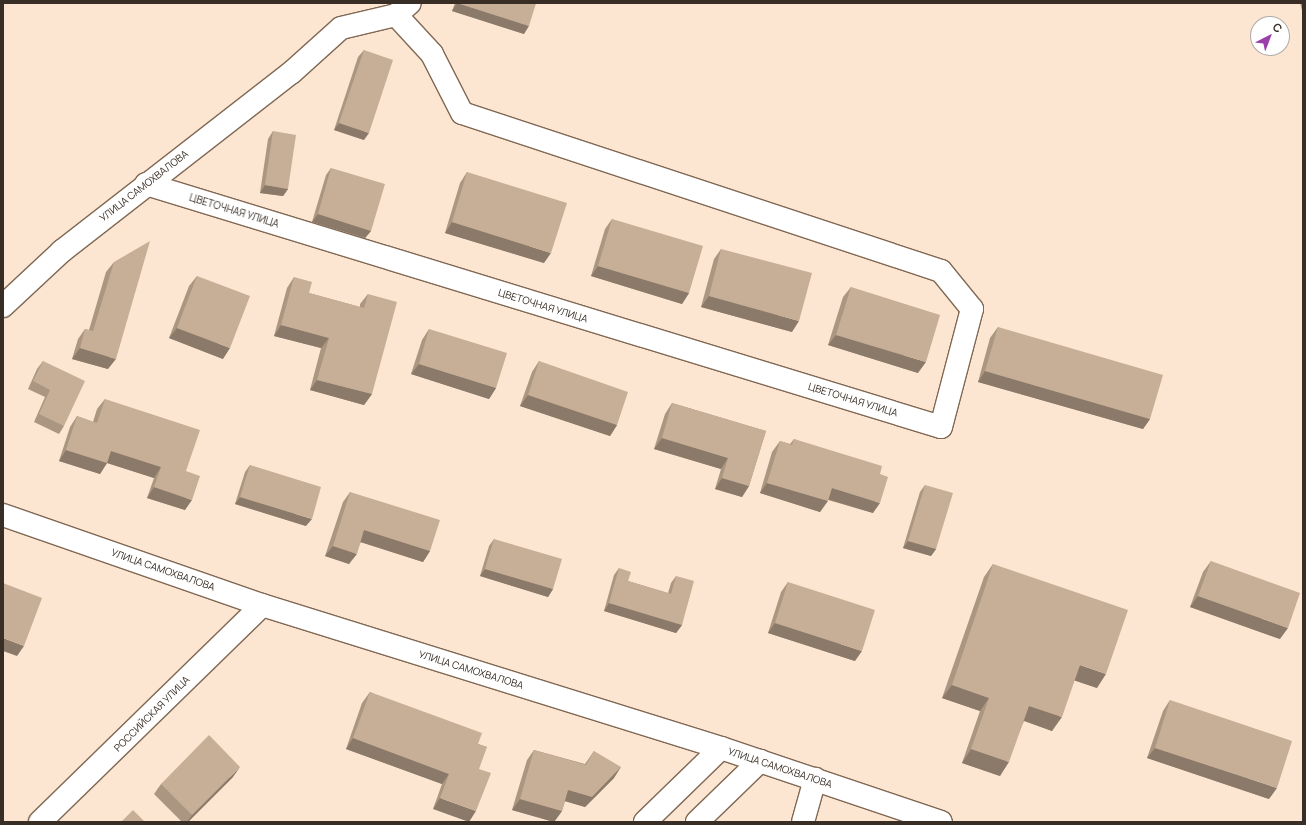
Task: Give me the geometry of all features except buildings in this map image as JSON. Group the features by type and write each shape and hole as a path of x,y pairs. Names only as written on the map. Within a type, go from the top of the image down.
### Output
{"street":[{"name":"УЛИЦА САМОХВАЛОВА","path":"3,306 62,251 146,184 291,73 341,28 403,9"},
{"name":"ЦВЕТОЧНАЯ УЛИЦА","path":"146,184 941,427 972,309 941,271 462,113 432,54 403,9"},
{"name":"УЛИЦА САМОХВАЛОВА","path":"3,514 262,605 720,748 941,822"},
{"name":"РОССИЙСКАЯ УЛИЦА","path":"40,822 262,605"},
{"path":"645,822 720,748"},
{"path":"696,822 760,761"},
{"path":"803,822 815,779"}]}
